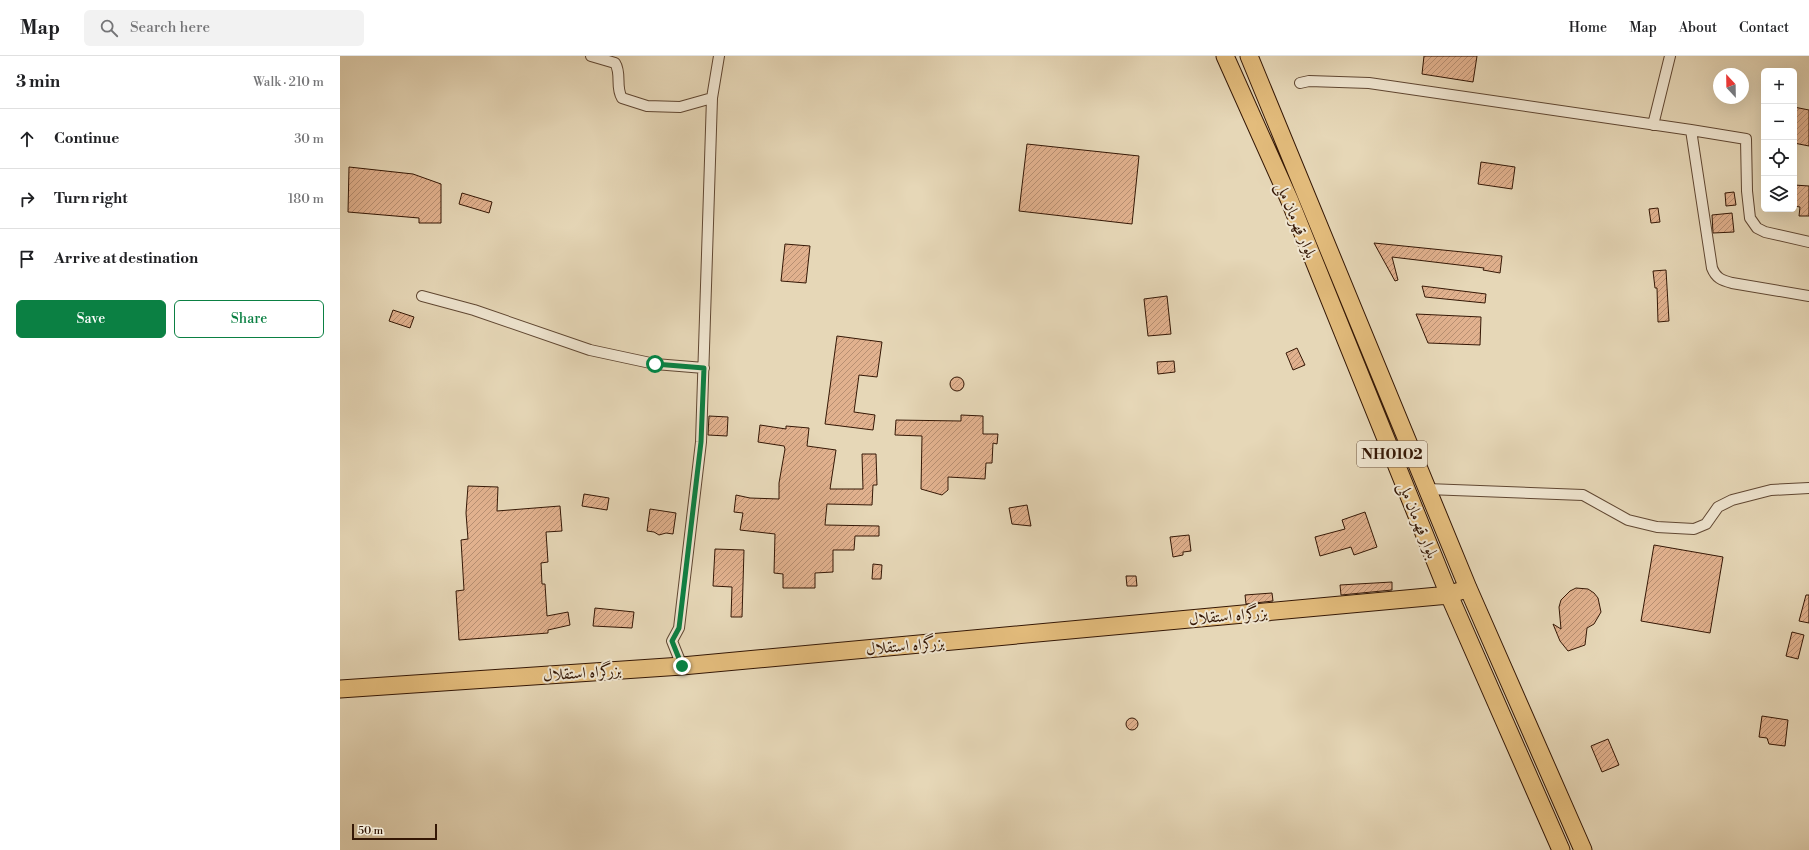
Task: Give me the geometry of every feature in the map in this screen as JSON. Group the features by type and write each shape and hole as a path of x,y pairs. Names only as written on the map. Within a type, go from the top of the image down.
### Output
{"highway":[{"name":"بلوار قهرمان ملی","path":"1225,56 1289,199 1449,595 1561,850"},
{"name":"بلوار قهرمان ملی","path":"1249,56 1468,588 1584,850"},
{"name":"بزرگراه استقلال","path":"340,689 682,666 1449,595 1468,588"}],"street":[{"path":"591,56 615,63 618,71 619,90 622,98 648,106 680,107 712,98"},
{"path":"682,666 672,641 679,628 701,442 712,98 719,56"},
{"path":"1652,125 1670,56"},
{"path":"1300,83 1309,81 1369,83 1746,139 1747,191 1750,218 1757,228 1765,232 1809,242"},
{"path":"1692,130 1712,268 1715,276 1732,283 1809,296"},
{"path":"422,296 474,310 590,350 655,364 704,368"},
{"path":"1428,489 1583,495 1628,520 1657,526 1694,529 1706,524 1718,507 1732,500 1771,490 1809,488"},
{"path":"1548,820 1555,850"}],"building":[{"path":"1424,56 1477,56 1473,82 1422,74"},
{"path":"1797,108 1809,110 1809,146 1797,144"},
{"path":"1027,144 1139,156 1132,224 1019,211"},
{"path":"1481,162 1515,167 1512,189 1478,184"},
{"path":"349,167 413,174 441,184 441,223 419,223 419,218 348,212"},
{"path":"1797,185 1809,186 1809,216 1799,216 1800,207 1797,206"},
{"path":"1734,192 1736,205 1726,206 1725,193"},
{"path":"462,193 492,202 489,213 459,204"},
{"path":"1658,208 1660,222 1651,223 1649,209"},
{"path":"1732,213 1734,232 1713,233 1712,215"},
{"path":"1374,243 1502,256 1500,273 1483,270 1484,268 1392,257 1398,280 1395,281"},
{"path":"785,244 810,246 806,283 781,281"},
{"path":"1666,270 1669,321 1658,322 1657,288 1655,288 1653,271"},
{"path":"1422,286 1486,294 1485,303 1425,297"},
{"path":"1167,296 1171,334 1148,336 1144,299"},
{"path":"393,310 414,317 410,328 389,321"},
{"path":"1416,314 1481,317 1480,345 1428,343"},
{"path":"837,336 882,342 877,377 859,375 854,412 875,415 873,430 825,424"},
{"path":"1297,348 1305,365 1293,370 1286,353"},
{"path":"1174,361 1175,372 1158,374 1157,362"},
{"path":"957,377 962,379 964,384 962,389 957,391 952,389 950,384 952,379"},
{"path":"961,415 983,416 983,434 998,434 997,444 993,443 992,463 986,463 985,479 948,477 948,490 942,495 921,489 922,436 895,435 896,420 961,421"},
{"path":"709,416 728,417 727,436 708,435"},
{"path":"760,425 786,429 786,426 809,428 807,446 836,450 830,489 863,489 862,454 876,454 877,485 873,485 872,505 827,504 825,525 879,526 879,536 855,536 854,550 833,550 833,572 815,573 815,588 783,588 783,574 774,573 775,534 740,530 743,513 734,512 736,495 750,498 779,499 779,483 785,449 784,446 758,442"},
{"path":"468,486 498,487 497,511 560,506 562,531 546,532 548,562 541,563 542,584 545,584 547,616 568,612 570,625 548,630 548,633 459,640 456,591 464,590 461,540 468,539 466,513"},
{"path":"584,494 609,498 607,510 582,506"},
{"path":"1027,505 1031,526 1012,524 1009,508"},
{"path":"650,509 676,513 673,534 666,533 659,535 654,532 647,531"},
{"path":"1365,512 1377,547 1354,555 1351,547 1320,556 1315,537 1345,529 1342,520"},
{"path":"1189,535 1191,551 1183,552 1183,555 1173,557 1170,537"},
{"path":"1654,545 1723,557 1710,633 1641,621"},
{"path":"715,549 744,550 742,617 731,617 732,587 713,586"},
{"path":"873,564 882,565 881,579 872,579"},
{"path":"1126,576 1136,576 1137,586 1127,586"},
{"path":"1392,582 1392,590 1341,595 1340,585"},
{"path":"1576,588 1588,589 1594,593 1598,598 1601,612 1594,624 1587,628 1585,645 1568,651 1560,641 1553,624 1561,629 1559,607 1561,600 1570,591"},
{"path":"1272,593 1273,601 1246,604 1245,595"},
{"path":"1806,595 1809,595 1809,623 1799,621"},
{"path":"595,608 634,612 632,628 593,626"},
{"path":"1792,632 1804,635 1798,659 1786,656"},
{"path":"1762,716 1788,720 1785,746 1769,744 1767,738 1759,737"},
{"path":"1130,718 1134,718 1138,724 1134,730 1130,730 1126,726 1126,722"},
{"path":"1608,739 1619,765 1602,772 1591,746"}],"route":[{"path":"655,364 704,368 701,442 679,628 672,641 682,666"}]}
